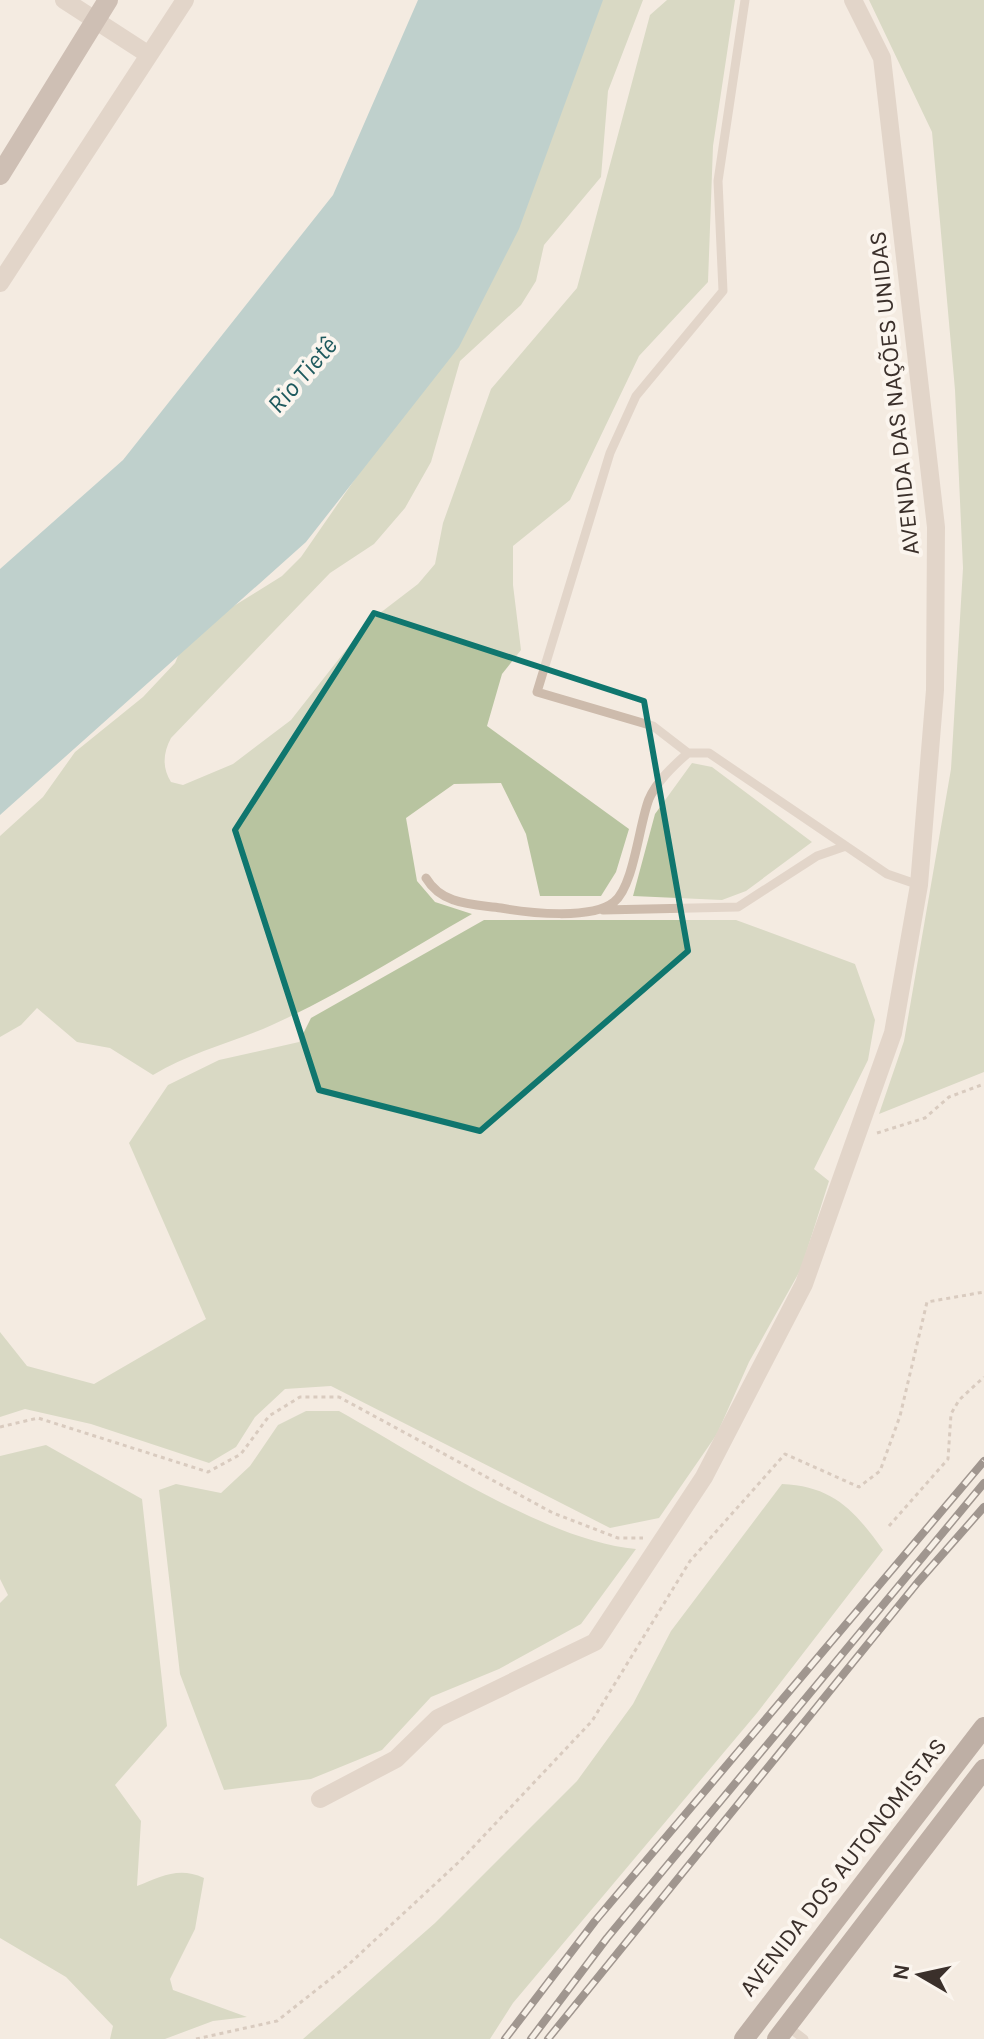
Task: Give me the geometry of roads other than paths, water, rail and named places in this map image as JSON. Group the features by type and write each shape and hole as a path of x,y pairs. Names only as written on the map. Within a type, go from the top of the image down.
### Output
{"main road":[{"path":"0,175 108,0"},
{"name":"AVENIDA DOS AUTONOMISTAS","path":"744,2039 984,1727"},
{"path":"789,2035 984,1769"}],"street":[{"path":"64,0 149,55"},
{"path":"0,283 185,0"},
{"name":"AVENIDA DAS NAÇÕES UNIDAS","path":"320,1799 396,1759 438,1718 595,1642 704,1477 804,1284 893,1033 919,885 935,690 936,527 882,58 853,0"}],"lane":[{"path":"745,0 718,181 723,291 636,396 610,453 537,692 653,726 688,753 709,753 887,874 919,885"},
{"path":"600,910 616,901 625,886 650,797 667,772 688,753"},
{"path":"426,878 433,891 455,902 520,911 738,907 817,856 846,846"}],"water":[{"name":"Rio Tietê","path":"418,0 603,0 519,229 459,347 306,542 0,815 0,569 123,460 333,195"}],"railway":[{"path":"505,2039 595,1921 984,1461"},
{"path":"531,2039 607,1938 984,1483"},
{"path":"548,2039 918,1582 984,1507"}]}
